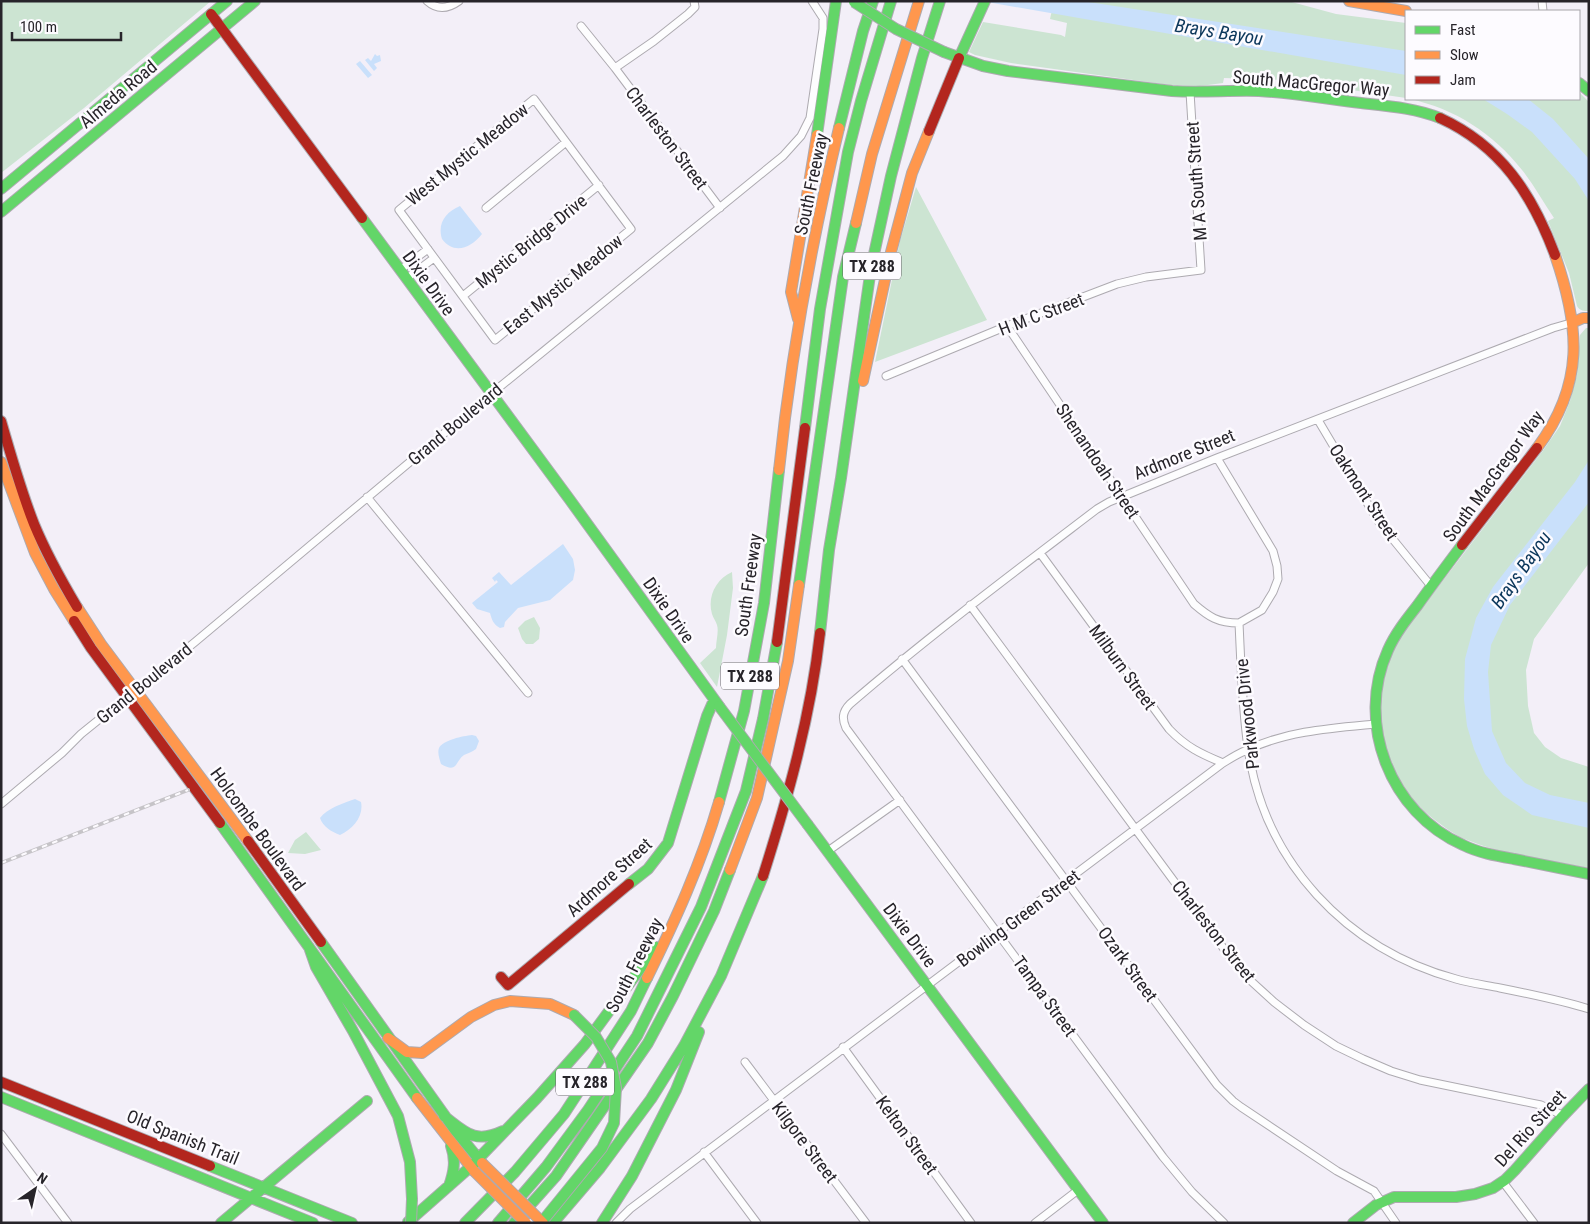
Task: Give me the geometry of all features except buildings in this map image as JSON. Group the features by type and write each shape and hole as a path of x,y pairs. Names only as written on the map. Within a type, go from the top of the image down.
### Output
{"main road":[{"name":"Almeda Road","path":"1,189 226,1"},
{"name":"Almeda Road","path":"1,212 255,1"},
{"path":"799,324 791,292 816,142 836,1"},
{"name":"South MacGregor Way","path":"854,1 896,29 944,52 983,66 1008,72 1190,92 1246,91 1302,95 1407,109 1437,117 1459,126 1487,147 1510,171 1543,224 1559,265 1574,322 1575,352 1572,377 1565,400 1551,428 1394,637 1385,655 1378,682 1375,724 1378,743 1386,767 1398,788 1425,822 1444,836 1460,845 1483,853 1589,874"},
{"name":"South Freeway","path":"465,1223 515,1172 564,1114 612,1042 631,1010 675,921 708,840 744,711 764,603 784,421 799,324 826,182 863,32 873,1"},
{"path":"498,1223 546,1167 588,1110 637,1036 701,908 746,791 763,719 776,648 820,309 848,152 891,1"},
{"path":"514,1223 556,1176 648,1043 714,911 757,798 788,662 843,277 872,154 919,1"},
{"name":"TX 288","path":"553,1223 600,1168 651,1099 688,1038 722,976 763,876 781,820 802,737 818,652 829,550 871,268 891,176 922,58 940,1"},
{"path":"841,478 891,252 912,173 934,117 985,1"},
{"path":"1349,1 1405,11"},
{"name":"Dixie Drive","path":"211,14 595,534 717,703 1103,1223"},
{"path":"107,102 117,116"},
{"name":"Ardmore Street","path":"1574,322 1583,318 1589,318"},
{"name":"Holcombe Boulevard","path":"1,421 27,506 64,586 82,615 444,1116 480,1161 542,1223"},
{"name":"Holcombe Boulevard","path":"1,462 35,553 54,590 91,648 446,1135 472,1168 526,1223"},
{"name":"Ardmore Street","path":"501,977 508,985 648,869 660,856 666,847 674,826 707,716 717,703"},
{"path":"408,1222 480,1161 585,1044 675,921"},
{"path":"309,947 316,967 353,1031 398,1116 410,1162 412,1199 408,1222"},
{"path":"602,1223 632,1176 676,1090 722,976"},
{"path":"388,1038 406,1052 422,1053 471,1016 494,1005 510,1001 550,1004 574,1015 596,1037 611,1062 616,1088 614,1123 602,1148 542,1223"},
{"name":"Old Spanish Trail","path":"1,1082 352,1222"},
{"name":"Del Rio Street","path":"1353,1223 1380,1202 1392,1197 1460,1196 1482,1192 1503,1182 1513,1173 1562,1115 1589,1089"},
{"name":"Old Spanish Trail","path":"1,1097 313,1223"},
{"path":"44,1114 49,1101"},
{"path":"221,1223 367,1101"},
{"path":"444,1116 466,1134 473,1137 491,1137 510,1127"},
{"path":"446,1135 455,1160 455,1167 449,1186"},
{"path":"151,1157 157,1144"}],"street":[{"path":"427,1 440,8 447,8 459,1"},
{"path":"614,68 654,41 688,14 695,7 694,1"},
{"name":"Grand Boulevard","path":"1,804 62,753 81,734 366,497 783,156 801,136 810,118 823,29 823,18 812,1"},
{"name":"Charleston Street","path":"581,26 720,208"},
{"name":"M A South Street","path":"1190,92 1201,270"},
{"name":"West Mystic Meadow","path":"428,249 399,210 534,99 566,142"},
{"path":"486,208 566,142 599,185"},
{"name":"East Mystic Meadow","path":"463,296 496,340 631,229 599,185"},
{"name":"Mystic Bridge Drive","path":"463,296 599,185"},
{"path":"400,270 428,249 463,296"},
{"path":"406,279 434,258"},
{"name":"H M C Street","path":"886,376 1007,326 1118,284 1146,277 1201,270"},
{"name":"Ardmore Street","path":"843,714 850,704 902,659 970,605 1108,502 1553,328 1574,322"},
{"name":"Shenandoah Street","path":"1007,326 1194,604 1211,616 1226,623 1238,623"},
{"name":"Oakmont Street","path":"1318,420 1378,521 1431,586"},
{"path":"1217,458 1273,552 1277,566 1278,579 1273,592 1262,610 1238,623"},
{"path":"366,497 528,692"},
{"name":"Milburn Street","path":"1040,553 1169,729 1180,741 1192,749 1223,763"},
{"name":"Charleston Street","path":"970,605 1227,953 1245,974 1274,1002 1336,1046 1391,1071 1420,1080 1541,1105 1562,1115"},
{"name":"Parkwood Drive","path":"1238,623 1248,749 1259,794 1277,840 1298,874 1316,895 1338,917 1366,938 1400,958 1456,979 1522,992 1589,1009"},
{"name":"Ozark Street","path":"902,659 1217,1085 1237,1104 1329,1166 1374,1191 1396,1223"},
{"name":"Tampa Street","path":"843,714 846,728 1173,1169 1192,1192 1224,1223"},
{"name":"Bowling Green Street","path":"616,1223 630,1209 704,1152 998,932 1068,882 1223,763 1248,749 1274,740 1315,730 1375,724"},
{"path":"828,851 900,800"},
{"name":"Kelton Street","path":"843,1048 972,1223"},
{"name":"Kilgore Street","path":"745,1062 866,1223"},
{"path":"1,1134 68,1223"},
{"path":"704,1152 757,1223"},
{"path":"1503,1182 1534,1223"},
{"path":"1035,1223 1078,1190"}],"green space":[{"path":"1,1 211,1 84,108 1,173"},
{"path":"1054,1 1288,1 1336,14 1405,23 1405,98 1283,80 1224,78 1223,83 1200,86 1170,85 1011,63 969,52 983,22 1065,37 1067,23 1050,19"},
{"path":"1580,93 1589,102 1589,311 1581,310 1577,306 1569,273 1548,221 1554,218 1522,170 1499,145 1472,124 1427,103 1414,100 1580,100"},
{"path":"916,187 987,320 875,362 900,241"},
{"path":"1586,328 1589,328 1589,563 1534,639 1526,670 1528,706 1534,733 1545,747 1561,758 1589,767 1589,868 1513,854 1484,846 1459,836 1431,817 1412,798 1397,776 1387,753 1382,729 1381,704 1384,679 1392,655 1404,631 1560,426 1570,401 1577,375 1580,335"},
{"path":"732,572 733,588 727,635 717,687 700,663 716,648 718,627 711,608 714,589 721,579"},
{"path":"534,617 540,628 539,639 533,644 526,644 518,628 525,621"},
{"path":"306,832 321,850 305,854 288,853 295,840"}],"water":[{"name":"Brays Bayou","path":"981,1 1082,1 1405,51 1405,75"},
{"path":"375,54 377,56 380,55 381,61 374,64 377,68 374,71 365,60 368,58 371,61"},
{"path":"360,61 372,75 368,78 356,64"},
{"path":"1485,100 1529,100 1553,119 1589,159 1589,201 1575,179 1532,132"},
{"path":"460,206 482,234 468,246 457,248 447,244 442,239 441,228 447,215"},
{"name":"Brays Bayou","path":"1589,460 1589,502 1510,605 1491,645 1488,672 1492,731 1506,763 1525,783 1550,795 1589,803 1589,828 1532,815 1503,795 1485,774 1474,749 1467,726 1464,699 1465,659 1476,618 1493,587 1575,482"},
{"path":"563,544 573,559 575,570 573,580 550,600 518,608 505,622 504,627 500,628 493,622 490,613 477,609 472,603 498,582 496,580 495,582 492,578 499,572 511,585"},
{"path":"472,735 476,736 479,741 476,749 464,755 456,766 450,768 441,764 438,752 441,745 454,739"},
{"path":"355,799 361,802 361,812 356,822 349,829 340,835 331,831 323,824 320,818 323,814 336,806"}],"railway":[{"path":"1,863 188,790"}],"traffic: fast":[{"path":"1,189 227,1"},
{"path":"1,212 255,1"},
{"path":"817,135 836,1"},
{"path":"839,128 863,31 873,1"},
{"path":"805,428 820,309 848,152 891,1"},
{"path":"820,633 829,550 871,268 891,176 922,58 940,1"},
{"path":"959,58 985,1"},
{"path":"854,2 896,29 944,52"},
{"path":"944,52 983,66 1008,71 1172,91 1259,91 1285,93 1401,108 1440,118"},
{"path":"1580,84 1589,91"},
{"path":"362,218 719,706"},
{"path":"799,585 843,277 856,223"},
{"path":"719,802 744,711 764,603 779,470"},
{"path":"1462,545 1401,627 1388,650 1379,678 1376,707 1378,735 1386,763 1398,788 1416,811 1437,830 1463,845 1488,854 1589,874"},
{"path":"498,1223 546,1167 588,1110 637,1036 701,907 746,791 763,719 777,642"},
{"path":"629,884 648,869 668,843 707,716 714,700"},
{"path":"719,706 808,825"},
{"path":"220,823 417,1098"},
{"path":"808,825 1103,1223"},
{"path":"514,1223 556,1176 648,1043 714,911 730,870"},
{"path":"553,1223 600,1168 651,1099 684,1046 721,976 763,876"},
{"path":"321,942 455,1130 482,1163"},
{"path":"309,947 316,967 353,1031 398,1116 410,1162 412,1199"},
{"path":"478,1159 537,1098 585,1044 656,947"},
{"path":"465,1223 515,1172 564,1114 631,1011 647,978"},
{"path":"541,1223 602,1148 614,1123 616,1088 611,1062 596,1037 574,1015"},
{"path":"602,1223 632,1176 676,1090 699,1032"},
{"path":"1353,1223 1376,1205 1394,1197 1456,1197 1475,1194 1493,1188 1515,1170 1589,1089"},
{"path":"1,1097 313,1223"},
{"path":"221,1223 367,1101"},
{"path":"444,1116 471,1135 485,1137 503,1131"},
{"path":"449,1186 454,1166 451,1146"},
{"path":"408,1222 476,1162"},
{"path":"210,1166 352,1223"},
{"path":"411,1223 412,1199"}],"traffic: slow":[{"path":"856,223 872,154 919,1"},
{"path":"1349,1 1405,11"},
{"path":"779,470 803,298 839,128"},
{"path":"863,381 891,252 912,173 929,131"},
{"path":"798,319 791,292 817,135"},
{"path":"1537,448 1553,424 1564,401 1570,378 1573,354 1573,331 1569,307 1555,255"},
{"path":"1574,322 1583,318 1589,318"},
{"path":"1,462 35,553 74,621"},
{"path":"730,870 757,798 788,661 799,585"},
{"path":"77,607 101,644 248,841"},
{"path":"647,978 687,892 719,802"},
{"path":"388,1038 407,1052 422,1053 471,1017 494,1005 510,1001 550,1004 574,1015"},
{"path":"417,1098 474,1171"},
{"path":"482,1163 543,1223"},
{"path":"474,1171 526,1223"}],"traffic: jam":[{"path":"211,14 362,218"},
{"path":"929,131 959,58"},
{"path":"1440,118 1462,129 1497,158 1512,174 1536,212 1555,255"},
{"path":"1,421 20,486 34,524 54,566 77,607"},
{"path":"777,642 805,428"},
{"path":"1462,545 1537,448"},
{"path":"74,621 91,648 220,823"},
{"path":"763,876 798,756 811,694 820,633"},
{"path":"248,841 321,942"},
{"path":"501,977 508,985 629,884"},
{"path":"1,1082 210,1166"}]}
